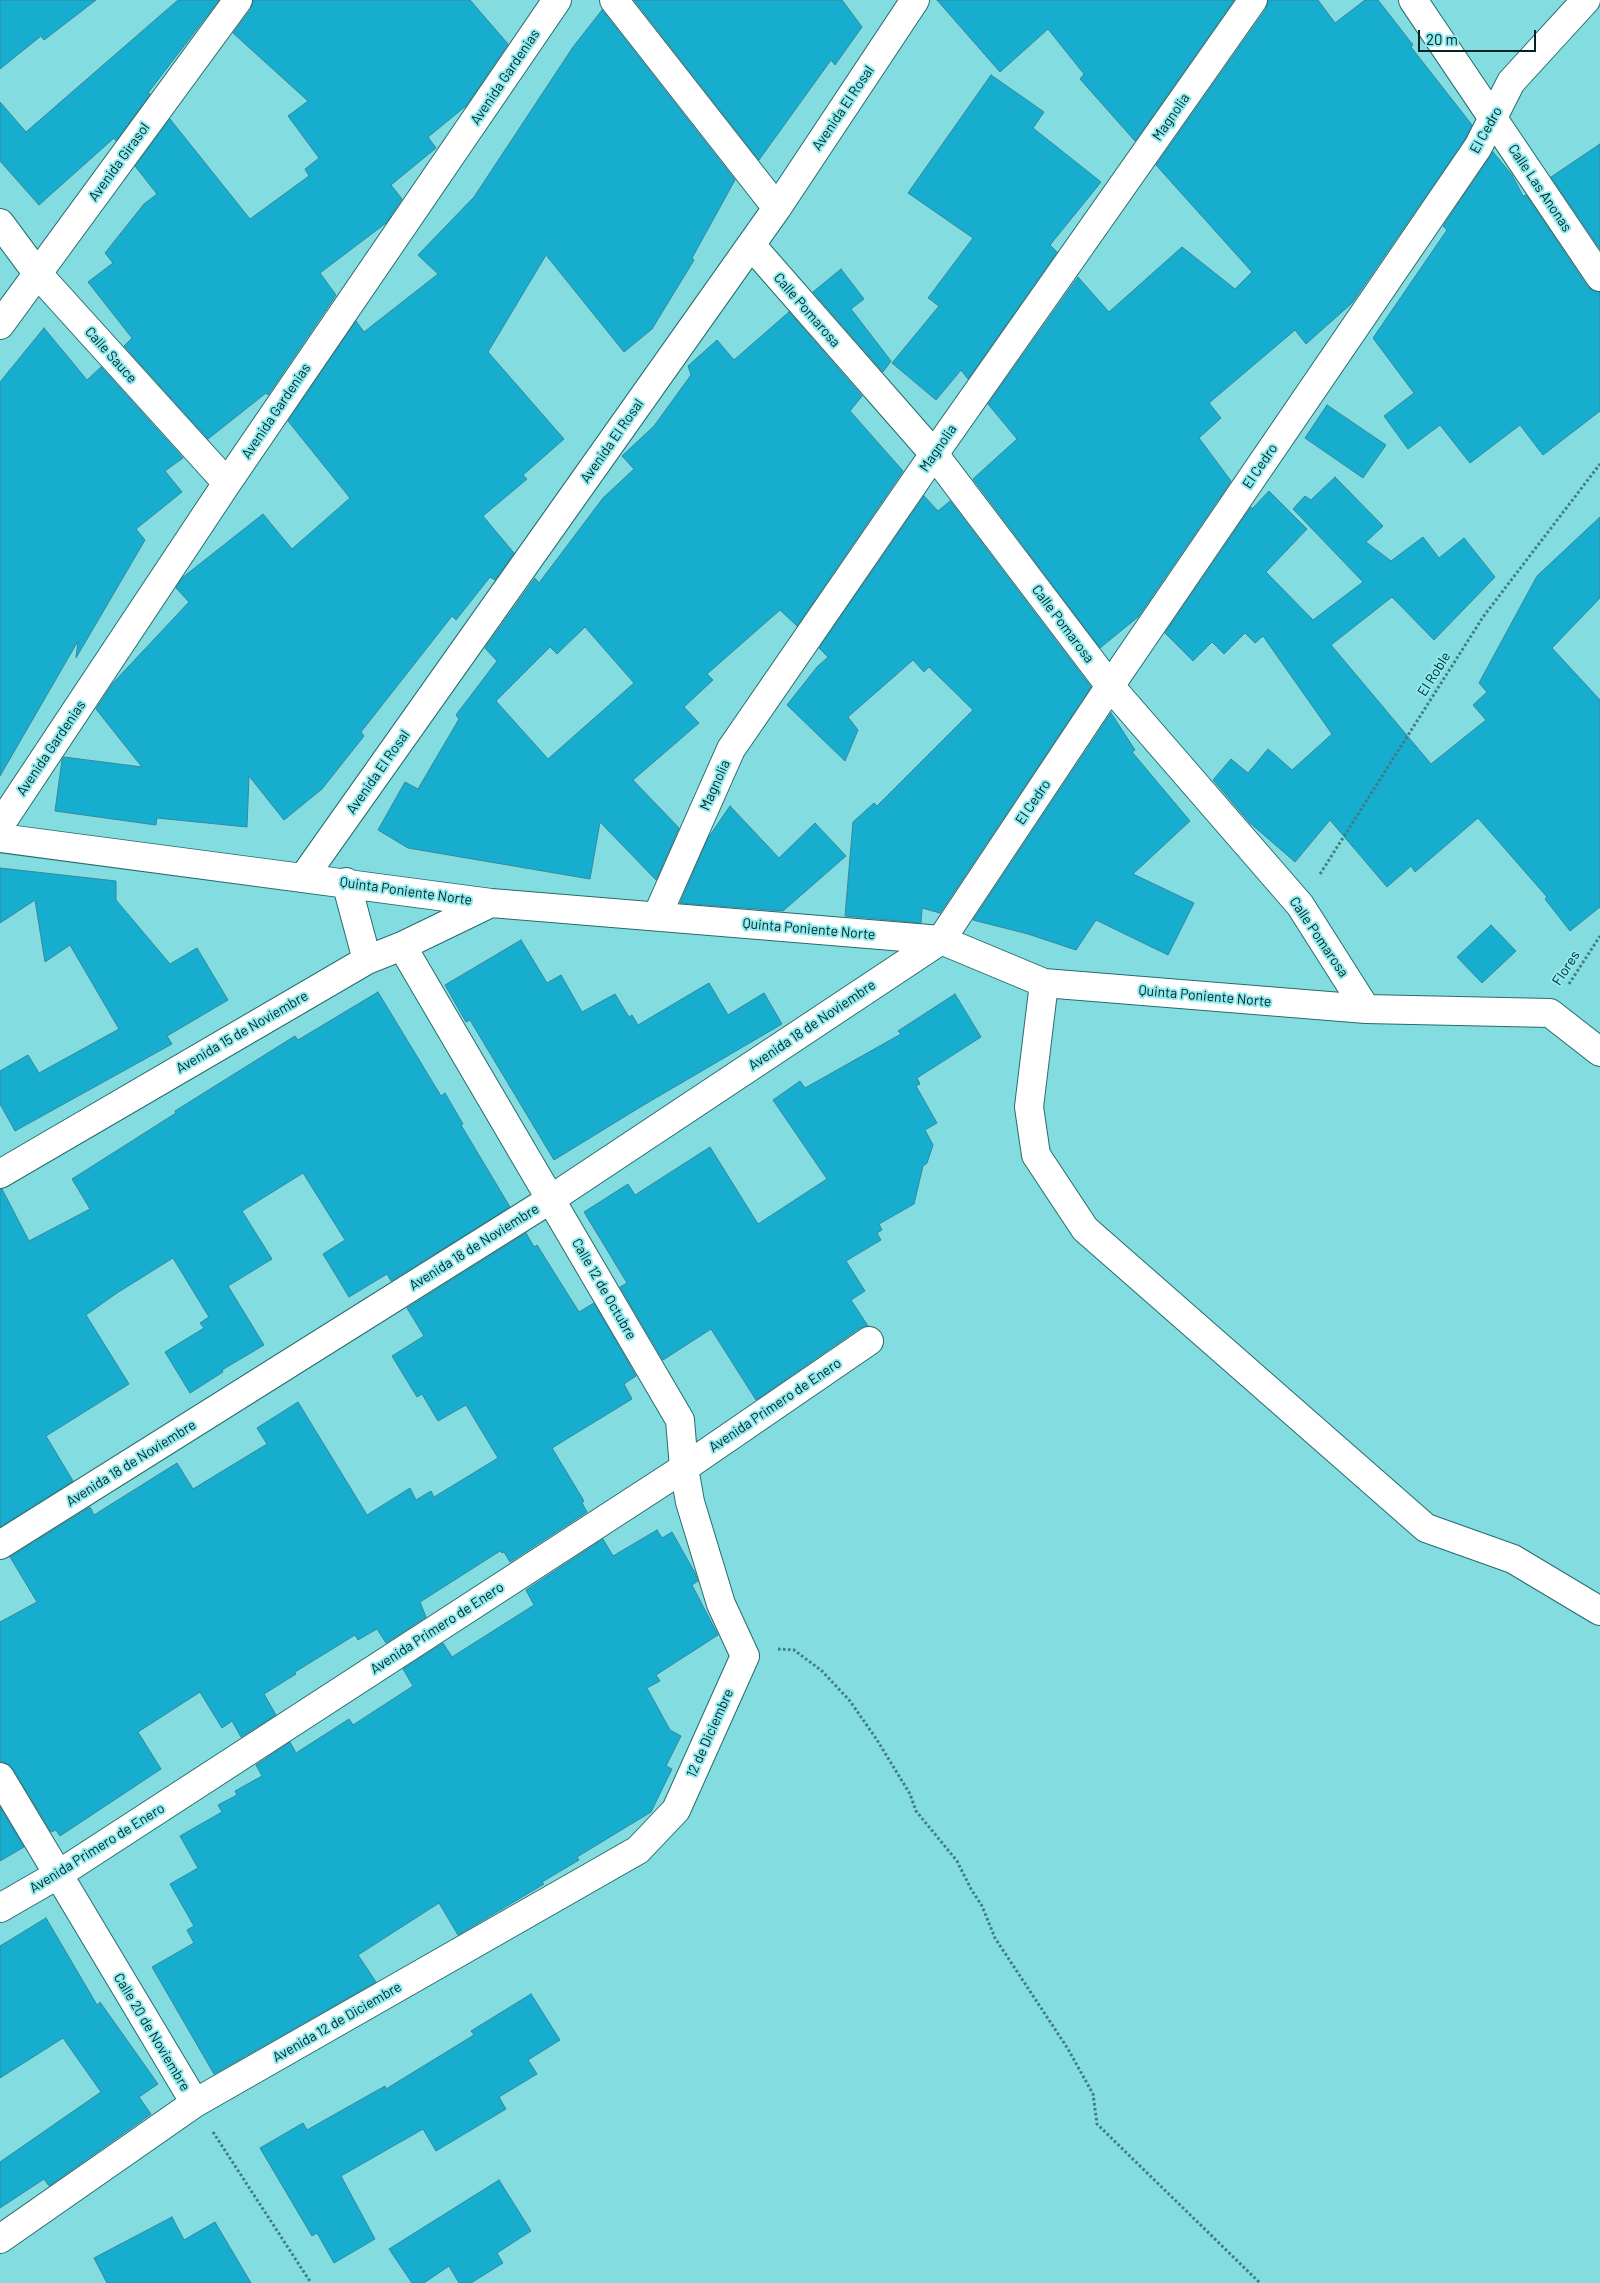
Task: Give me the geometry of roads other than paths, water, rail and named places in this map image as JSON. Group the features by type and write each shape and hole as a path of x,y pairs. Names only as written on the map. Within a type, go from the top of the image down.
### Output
{"street":[{"name":"Avenida Girasol","path":"0,325 238,0"},
{"name":"Avenida Gardenias","path":"0,825 227,483 557,0"},
{"path":"614,0 777,208"},
{"name":"Avenida El Rosal","path":"303,878 777,208 915,0"},
{"name":"Magnolia","path":"657,916 731,749 934,454 1253,0"},
{"name":"Calle Las Anonas","path":"1412,0 1600,277"},
{"name":"El Cedro","path":"941,940 1110,686 1472,155 1493,120 1511,82 1586,0"},
{"name":"Calle Sauce","path":"0,223 37,273 227,483"},
{"name":"Calle Pomarosa","path":"751,245 934,454 1110,686 1300,905 1366,1009"},
{"name":"Quinta Poniente Norte","path":"0,838 491,902 941,940 1044,983 1366,1009 1550,1013 1600,1052"},
{"path":"346,882 367,960"},
{"name":"Avenida 15 de Noviembre","path":"0,1174 367,960 402,946 491,902"},
{"name":"Avenida 18 de Noviembre","path":"0,1545 551,1199 941,940"},
{"name":"Calle 12 de Octubre","path":"402,946 680,1420 684,1468 690,1502 721,1604 745,1656"},
{"path":"1044,983 1029,1106 1036,1155 1085,1229 1426,1528 1512,1559 1600,1611"},
{"name":"Avenida Primero de Enero","path":"0,1908 59,1874 684,1468 869,1341"},
{"name":"12 de Diciembre","path":"676,1810 745,1656"},
{"name":"Calle 20 de Noviembre","path":"0,1777 195,2103"},
{"name":"Avenida 12 de Diciembre","path":"0,2239 195,2103 638,1850 676,1810"}]}
